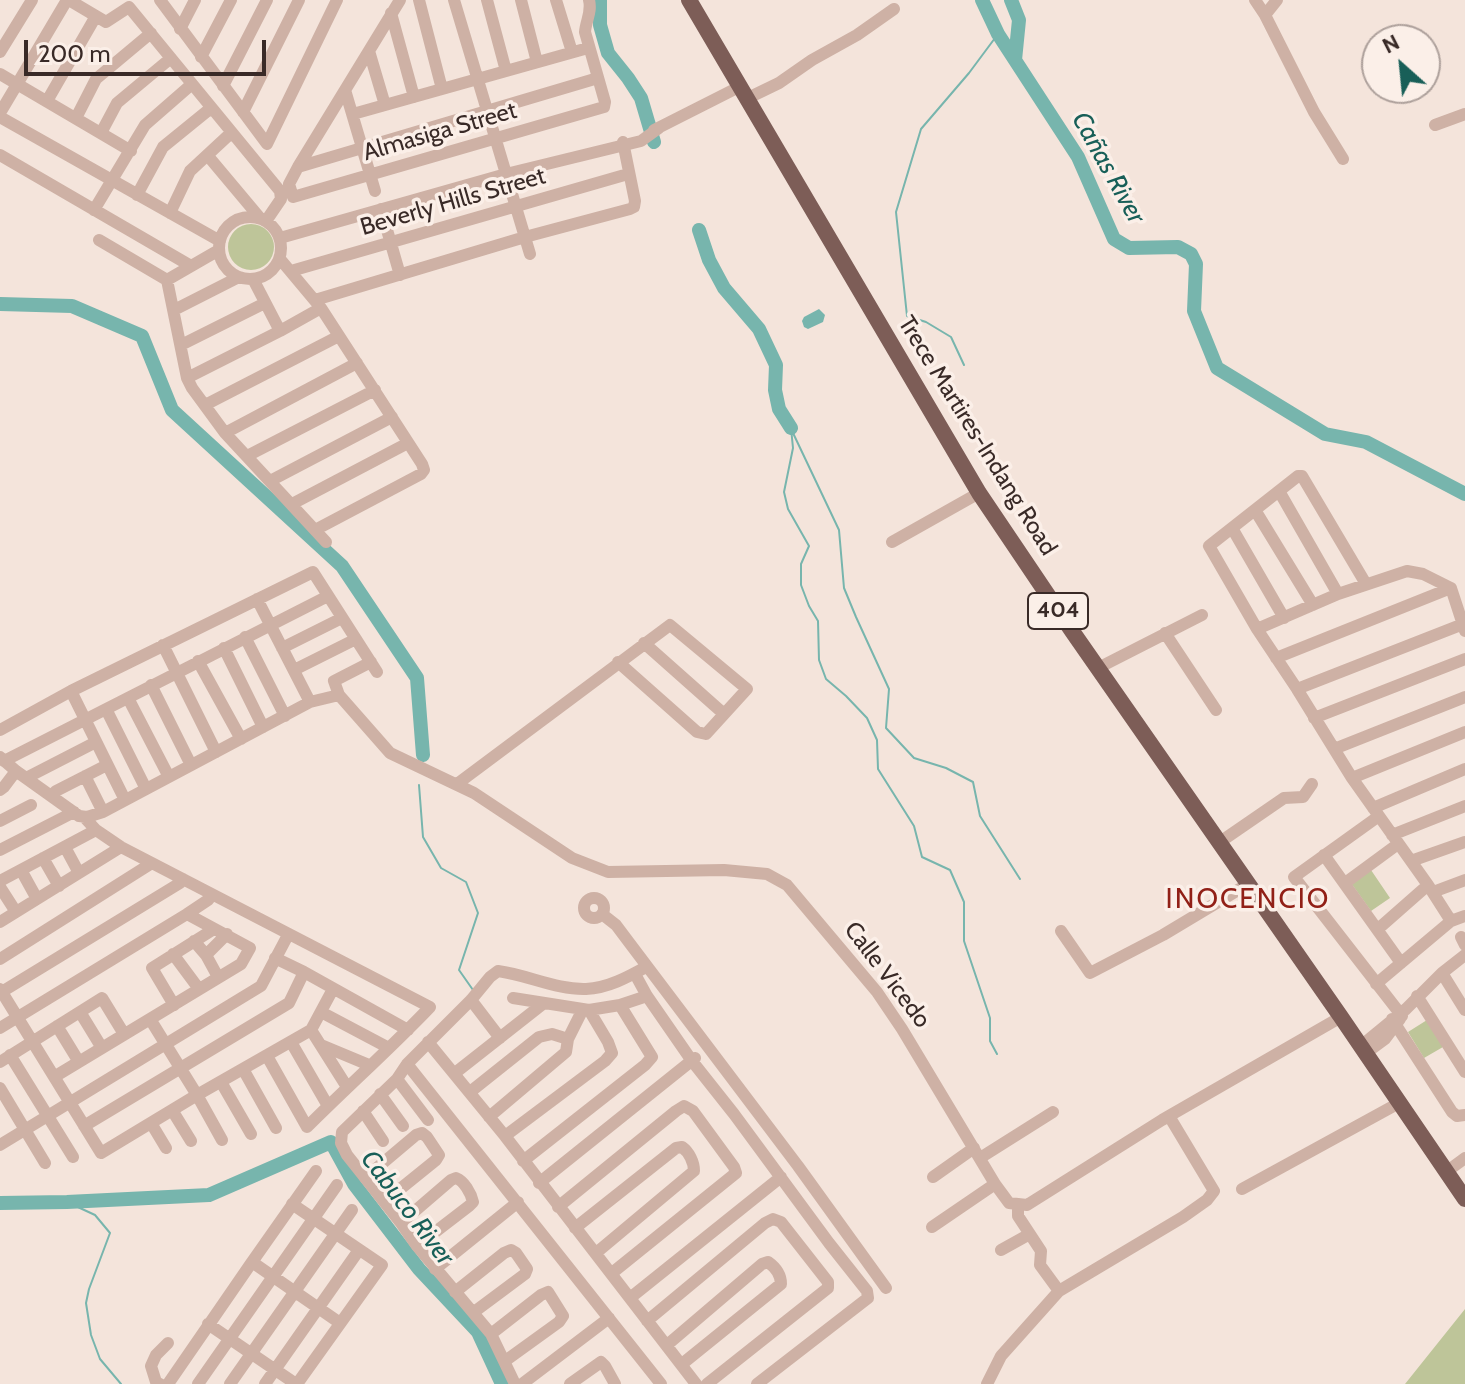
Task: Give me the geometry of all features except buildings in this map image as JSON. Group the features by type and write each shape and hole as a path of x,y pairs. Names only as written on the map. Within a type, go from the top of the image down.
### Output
{"main road":[{"name":"Trece Martires-Indang Road","path":"689,0 979,493 1465,1199"}],"street":[{"path":"0,52 32,0"},
{"path":"220,245 0,115 68,0 106,22 129,7 280,191 281,199 263,220"},
{"path":"160,0 267,144 337,0"},
{"path":"180,29 195,0"},
{"path":"201,57 231,0"},
{"path":"223,86 267,0"},
{"path":"243,112 299,0"},
{"path":"298,167 400,0"},
{"path":"419,0 442,89"},
{"path":"454,0 530,254"},
{"path":"487,0 506,71"},
{"path":"521,0 537,62"},
{"path":"556,0 572,52"},
{"path":"298,167 598,78 585,32 591,11 589,0"},
{"path":"1255,0 1314,112 1343,159"},
{"path":"1265,15 1277,0"},
{"path":"280,238 619,145 744,92 779,83 894,9"},
{"path":"391,13 414,97"},
{"path":"47,101 96,16"},
{"path":"76,118 96,79 151,33"},
{"path":"353,114 588,48"},
{"path":"369,51 385,105"},
{"path":"101,133 117,103 171,58"},
{"path":"0,74 131,151"},
{"name":"Almasiga Street","path":"298,167 289,184 293,197 600,110 605,102 598,78"},
{"path":"94,210 145,125 192,84"},
{"path":"345,90 375,191"},
{"path":"137,195 163,147 211,108"},
{"path":"1435,125 1465,114"},
{"path":"170,213 190,171 231,133"},
{"path":"187,378 280,331 318,304 400,275 634,207 619,145"},
{"path":"0,155 191,266"},
{"path":"208,156 263,220"},
{"name":"Beverly Hills Street","path":"291,271 628,174"},
{"path":"381,209 400,275"},
{"path":"250,217 263,220 272,225 280,238 280,259 274,269 264,276 253,279 239,277 225,266 220,245 224,232 240,219 250,217"},
{"path":"99,240 167,280 187,378 192,388 225,433 326,542"},
{"path":"167,280 220,245"},
{"path":"280,259 318,304 424,470 315,530"},
{"path":"174,310 239,277"},
{"path":"253,279 280,331"},
{"path":"181,345 265,303"},
{"path":"205,405 339,336"},
{"path":"225,433 357,363"},
{"path":"247,456 375,390"},
{"path":"270,481 392,417"},
{"path":"292,504 408,443"},
{"path":"1366,584 1305,478 1298,476 1209,546 1257,629 1352,778 1451,921"},
{"path":"1279,491 1338,594"},
{"path":"892,542 979,493"},
{"path":"1255,510 1313,605"},
{"path":"1232,528 1284,618"},
{"path":"1257,629 1338,594 1407,571 1423,574 1451,588 1464,628 1297,689"},
{"path":"0,730 71,691 313,572 374,667 334,681 339,695 310,702 103,812 79,815 0,850"},
{"path":"1276,658 1451,588"},
{"path":"101,860 92,833 79,815 2,759 328,596"},
{"path":"257,599 310,702"},
{"path":"1098,668 1202,615"},
{"path":"282,648 342,618"},
{"path":"457,784 618,662 670,625 747,689 706,734 697,732 618,662"},
{"path":"1165,633 1216,710"},
{"path":"245,637 285,716"},
{"path":"294,670 356,639"},
{"path":"644,643 724,714"},
{"path":"163,645 216,752"},
{"path":"224,648 263,727"},
{"path":"1314,718 1465,659"},
{"path":"198,661 241,739"},
{"path":"151,685 191,765"},
{"path":"71,691 125,800"},
{"name":"Calle Vicedo","path":"339,695 390,753 474,793 572,858 608,872 724,870 767,874 787,885 877,992 995,1184 1009,1203 1018,1204"},
{"path":"1334,749 1465,697"},
{"path":"128,698 169,777"},
{"path":"106,709 146,789"},
{"path":"1352,778 1465,732"},
{"path":"0,790 21,775 96,742"},
{"path":"51,796 107,765"},
{"path":"1465,769 1376,812 1294,877 1399,1017 1452,1112 1457,1116 1465,1115"},
{"path":"85,776 103,812"},
{"path":"1220,842 1284,798 1303,797 1312,784"},
{"path":"0,821 31,805"},
{"path":"1345,883 1395,839 1465,806"},
{"path":"16,912 0,884 92,833"},
{"path":"92,833 430,1007 307,1127 267,1056"},
{"path":"1411,861 1465,842"},
{"path":"65,847 79,873"},
{"path":"0,922 121,847"},
{"path":"1324,855 1401,963"},
{"path":"43,858 59,886"},
{"path":"0,959 152,863"},
{"path":"21,870 37,899"},
{"path":"608,872 599,899 587,900 584,910 591,917 602,914 616,925 640,970 708,1049 886,1288"},
{"path":"183,879 1,991 101,1153 311,1030 333,989"},
{"path":"1378,929 1430,888 1465,880"},
{"path":"1061,931 1090,973 1163,935 1248,884"},
{"path":"0,1028 187,914 212,895"},
{"path":"54,1077 241,964 250,948 187,914"},
{"path":"1376,984 1451,921 1465,916"},
{"path":"174,1005 152,968 214,929"},
{"path":"206,955 227,934"},
{"path":"1,1143 261,986 288,935"},
{"path":"194,941 218,977"},
{"path":"173,954 199,989"},
{"path":"1363,1050 1385,1039 1417,996 1465,955"},
{"path":"275,958 408,1030"},
{"path":"640,970 647,996 692,1061 867,1291 868,1298 757,1384"},
{"path":"515,1384 491,1334 435,1269 343,1150 341,1137 345,1128 397,1079 407,1064 498,971 589,989 619,981 640,970"},
{"path":"84,1126 289,1003 304,972"},
{"path":"1442,973 1465,1010"},
{"path":"513,998 585,1010 620,1005 647,996"},
{"path":"1417,996 1465,1072"},
{"path":"73,1157 48,1116 5,1058 102,998 124,1034"},
{"path":"471,1000 500,1038"},
{"path":"455,1073 544,1003"},
{"path":"523,1161 652,1057 620,1005"},
{"path":"489,1117 566,1052 568,1039 585,1010"},
{"path":"505,1136 612,1053 608,1042 585,1010"},
{"path":"80,1012 102,1048"},
{"path":"321,1012 389,1048"},
{"path":"1059,1291 1040,1265 1041,1251 1018,1216 1018,1204 1027,1205 1169,1116 1341,1017"},
{"path":"150,1019 222,1140"},
{"path":"57,1026 79,1062"},
{"path":"311,1030 347,1087"},
{"path":"470,1092 539,1037 552,1034 568,1039"},
{"path":"291,1042 328,1106"},
{"path":"428,1042 505,1136 696,1384"},
{"path":"321,1045 369,1065"},
{"path":"539,1183 708,1049"},
{"path":"407,1064 661,1384"},
{"path":"243,1069 276,1128"},
{"path":"397,1079 428,1120"},
{"path":"221,1082 251,1134"},
{"path":"0,1088 45,1163"},
{"path":"380,1094 403,1126"},
{"path":"1242,1189 1399,1103"},
{"path":"558,1207 676,1111 684,1106 693,1111 736,1173 612,1273"},
{"path":"172,1110 191,1141"},
{"path":"363,1111 383,1141"},
{"path":"933,1177 1053,1112"},
{"path":"987,1384 1001,1356 1059,1291 1183,1217 1214,1191 1169,1116"},
{"path":"151,1123 166,1148"},
{"path":"365,1178 416,1135 422,1133 427,1137 439,1155 436,1160 384,1202"},
{"path":"575,1228 676,1148 687,1150 694,1171 596,1253"},
{"path":"1446,1172 1465,1158"},
{"path":"168,1343 156,1355 151,1366 160,1383 208,1324 316,1171"},
{"path":"630,1298 781,1177"},
{"path":"401,1223 451,1180 461,1180 473,1202 417,1246"},
{"path":"932,1227 995,1184"},
{"path":"198,1384 337,1185"},
{"path":"435,1269 518,1202"},
{"path":"208,1324 296,1384 382,1265 292,1204"},
{"path":"230,1384 352,1210"},
{"path":"647,1321 765,1223 773,1219 781,1222 828,1282 828,1288 707,1384"},
{"path":"1001,1250 1028,1235"},
{"path":"265,1384 359,1250"},
{"path":"455,1292 504,1253 511,1250 516,1253 527,1269 525,1274 474,1312"},
{"path":"252,1262 340,1323"},
{"path":"667,1345 762,1264 768,1262 773,1266 781,1277 781,1284 682,1364"},
{"path":"491,1334 548,1292 560,1309 563,1316 559,1322 505,1361"},
{"path":"522,1384 609,1318"},
{"path":"570,1384 601,1362 615,1384"}],"green space":[{"path":"251,224 267,231 274,247 267,263 251,270 235,263 228,247 235,231"},
{"path":"1371,870 1390,898 1371,911 1351,883"},
{"path":"1427,1020 1443,1047 1424,1058 1408,1032"},
{"path":"1465,1309 1465,1384 1405,1384"}],"water":[{"path":"819,309 825,315 823,322 808,329 804,327 804,317"}],"waterway":[{"path":"600,0 600,25 608,53 641,98 654,142"},
{"name":"Cañas River","path":"982,0 998,34 1078,157 1114,239 1129,248 1178,247 1191,254 1196,264 1194,311 1217,368 1325,434 1366,442 1465,494"},
{"path":"1011,0 1019,20 1015,60"},
{"path":"964,365 951,337 926,322 907,316 896,212 921,129 998,34"},
{"path":"699,230 709,260 724,288 759,329 776,365 775,390 779,409 791,428"},
{"path":"0,304 72,306 142,336 172,410 342,566 417,678 423,755"},
{"path":"791,428 793,448 784,492 788,509 809,546 801,564 801,585 818,621 819,660 826,679 867,718 877,740 878,769 914,826 922,857 950,870 964,902 964,941 990,1018 990,1041 997,1054"},
{"path":"793,433 839,530 844,588 889,689 886,728 914,758 946,768 973,782 980,816 1020,879"},
{"path":"419,785 423,837 441,868 466,882 478,913 459,970 473,990"},
{"name":"Cabuco River","path":"0,1203 209,1195 331,1142 354,1184 419,1269 478,1332 502,1384"},
{"path":"67,1202 95,1215 110,1233 86,1303 91,1335 100,1359 121,1384"}],"district":[{"name":"INOCENCIO","path":"1248,900"}]}
